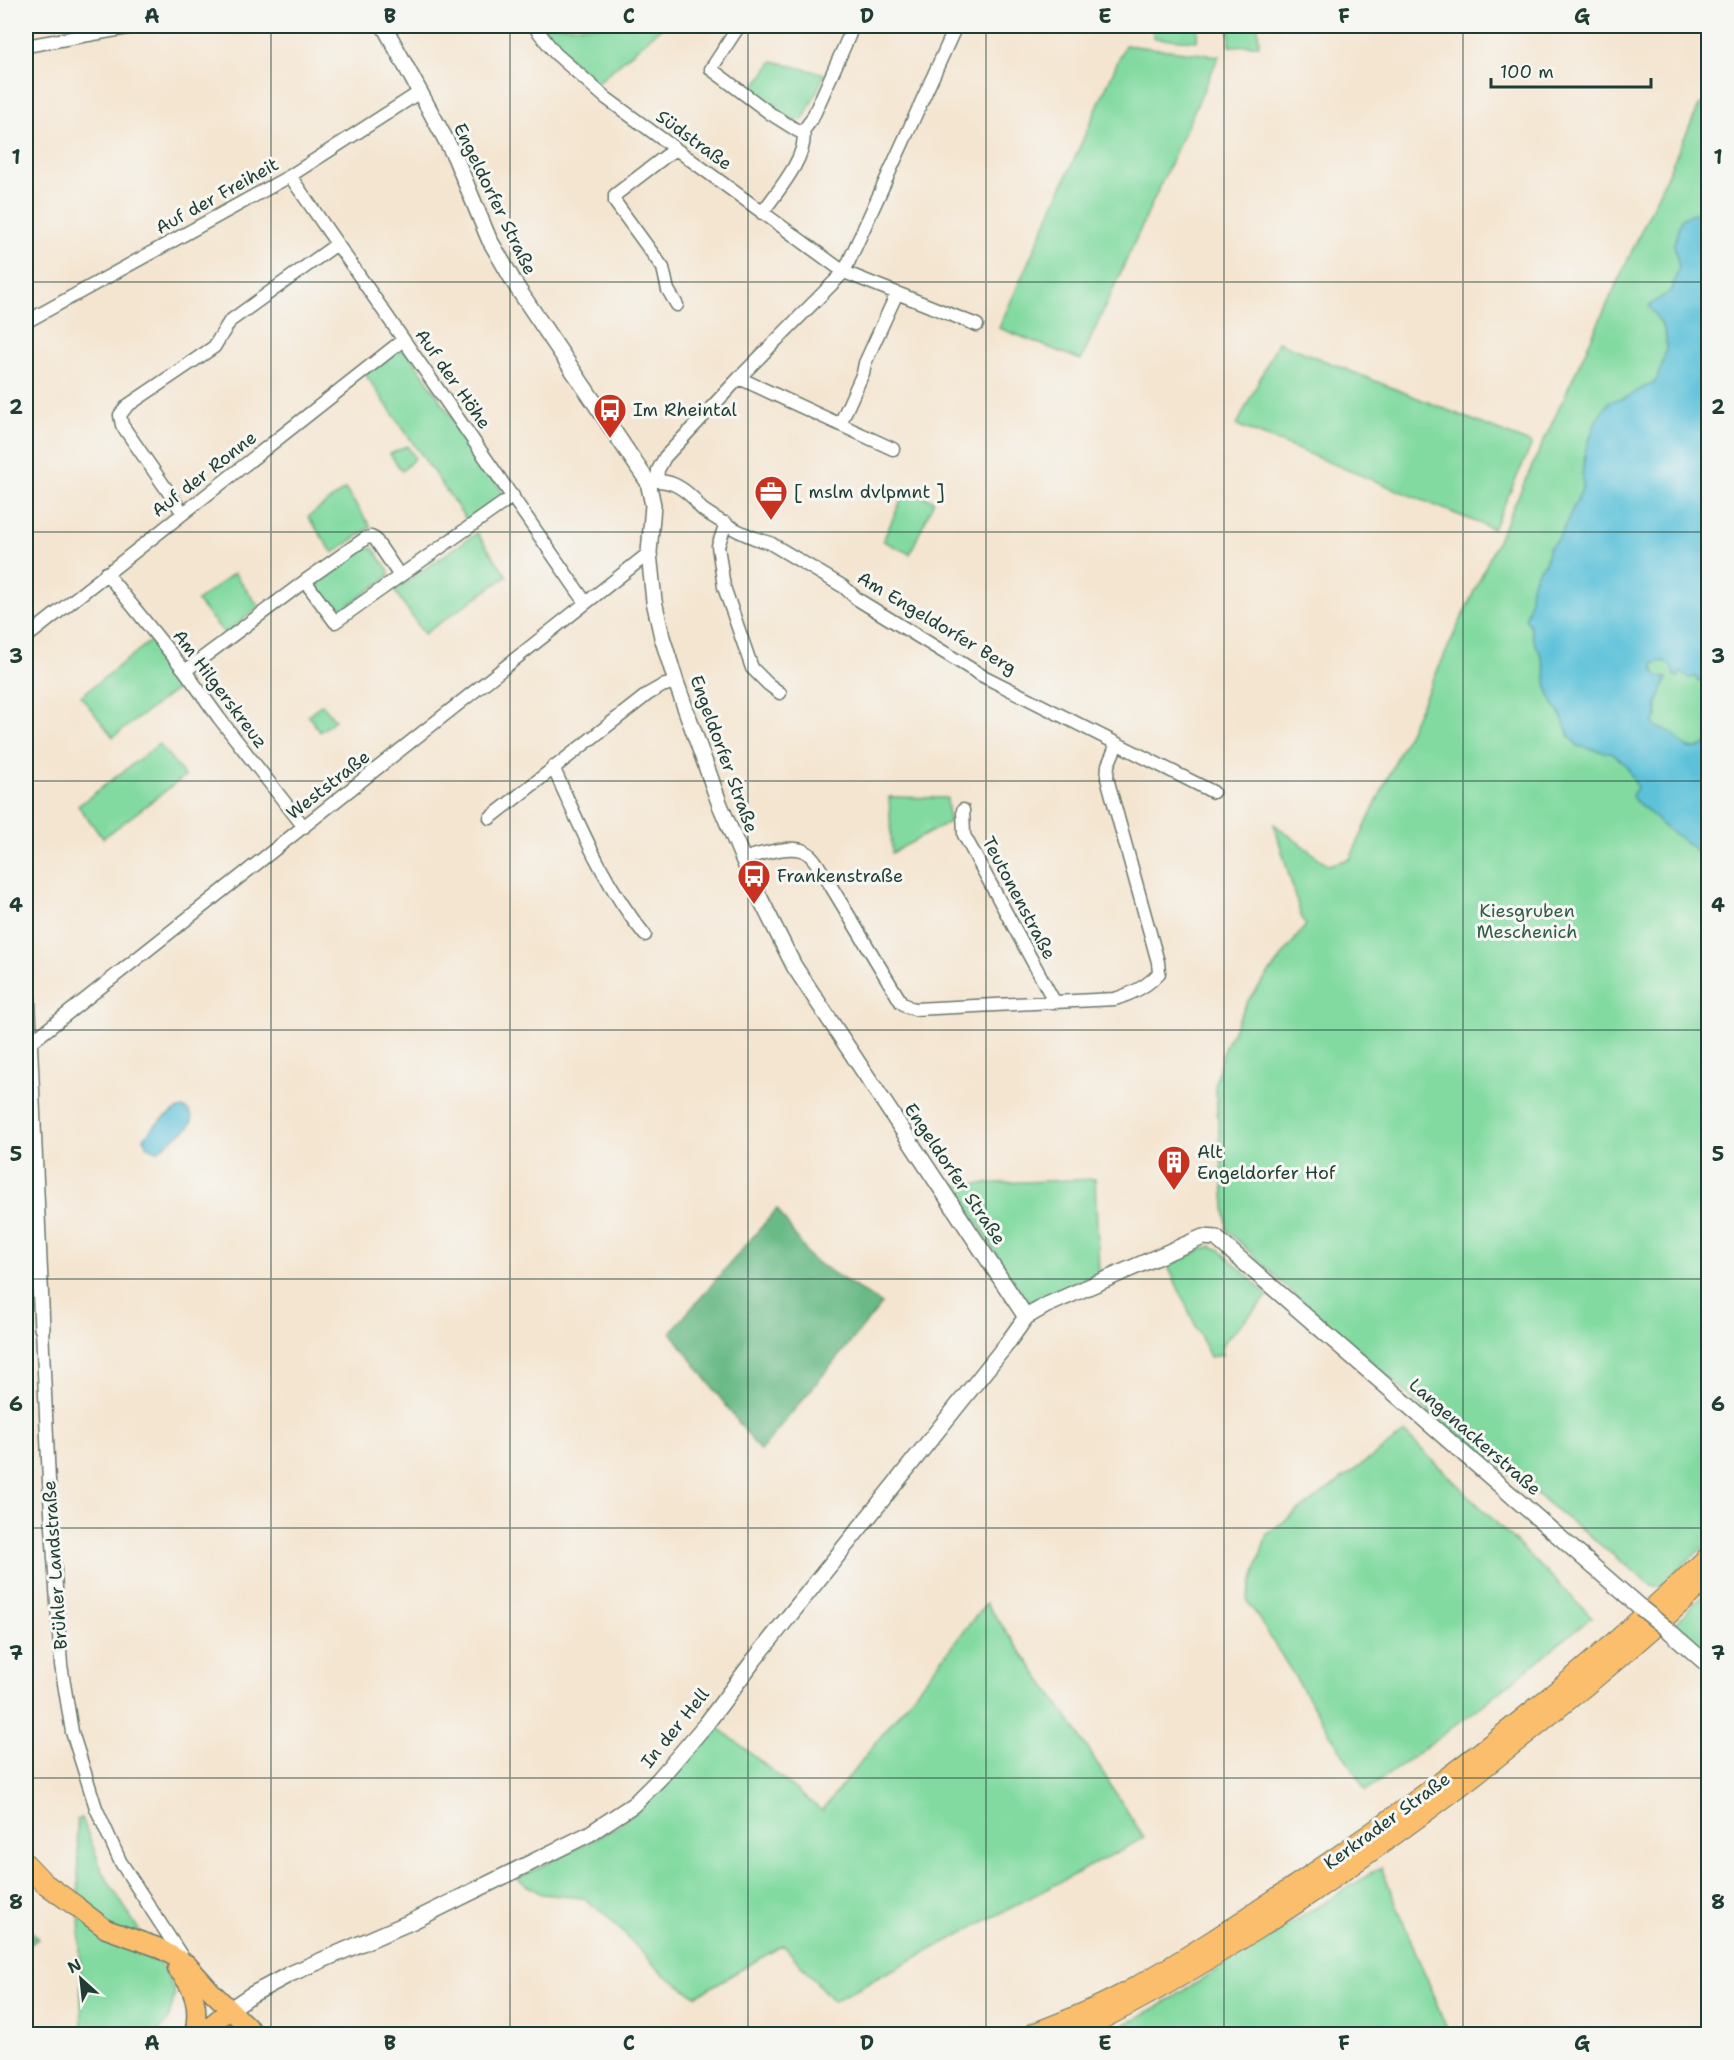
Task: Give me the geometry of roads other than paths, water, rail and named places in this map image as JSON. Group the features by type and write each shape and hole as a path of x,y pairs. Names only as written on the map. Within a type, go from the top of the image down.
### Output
{"highway":[{"name":"Kerkrader Straße","path":"1032,2034 1105,2003 1156,1975 1329,1864 1512,1728 1597,1658 1708,1557"},
{"name":"Kerkrader Straße","path":"1071,2034 1127,2007 1182,1976 1340,1873 1434,1807 1603,1673 1708,1578"},
{"path":"26,1864 44,1883 76,1906"}],"main road":[{"path":"76,1906 106,1929 157,1947 187,1964"},
{"path":"157,1947 186,1979 195,1997 197,2012 194,2034"},
{"name":"Brühler Landstraße","path":"187,1964 255,2034"},
{"path":"200,2034 230,2010"}],"street":[{"path":"26,46 139,26"},
{"name":"Engeldorfer Straße","path":"384,26 455,157 489,239 518,289 652,481 653,505 649,553 654,601 662,637 720,805 742,859 794,966 1026,1317"},
{"name":"Südstraße","path":"534,26 555,53 606,98 844,272 977,325"},
{"path":"739,26 711,69 771,114 798,131 802,131"},
{"path":"762,213 789,176 803,145 802,131 812,119 852,26"},
{"path":"652,481 665,458 739,378 844,272 957,26"},
{"name":"Auf der Freiheit","path":"26,322 290,176 420,92"},
{"path":"675,149 615,195 615,202 663,268 668,290 677,305"},
{"name":"Auf der Höhe","path":"290,176 586,603"},
{"path":"183,513 122,425 120,415 126,406 214,347 230,321 337,244"},
{"path":"840,424 863,373 864,363 897,293"},
{"name":"Auf der Ronne","path":"26,636 403,340"},
{"path":"739,378 893,449"},
{"name":"Am Engeldorfer Berg","path":"652,481 669,482 694,499 702,509 756,539 770,543 844,587 857,599 981,675 1213,792"},
{"path":"305,581 335,622 513,496"},
{"path":"726,523 718,546 724,587 752,668 780,693"},
{"path":"185,671 366,538 375,539 400,576"},
{"name":"Weststraße","path":"29,1044 649,553"},
{"name":"Am Hilgerskreuz","path":"106,573 185,671 304,827"},
{"path":"490,818 648,694 662,686 676,682"},
{"path":"742,859 791,848 803,850 809,855 823,873 902,1002 908,1007 915,1009 1115,999 1153,981 1159,973 1158,962 1107,778 1108,765 1118,744"},
{"path":"554,767 584,836 626,910 645,935"},
{"name":"Teutonenstraße","path":"963,810 964,835 1054,1001"},
{"name":"Brühler Landstraße","path":"26,966 49,1480 61,1665 72,1732 92,1799 120,1861 187,1964"},
{"name":"Langenackerstraße","path":"1026,1317 1047,1305 1203,1237 1216,1238 1708,1665"},
{"name":"In der Hell","path":"230,2010 251,1995 290,1974 413,1921 589,1834 633,1805 660,1779 706,1724 761,1651 1026,1317"}],"water":[{"path":"1695,213 1708,214 1708,680 1698,681 1695,677 1689,678 1681,672 1678,677 1674,675 1672,667 1663,661 1654,663 1653,669 1658,677 1667,678 1657,703 1657,716 1653,723 1660,729 1667,730 1691,748 1698,748 1708,743 1708,902 1705,899 1706,878 1700,856 1634,799 1632,796 1637,787 1626,765 1613,754 1578,746 1569,735 1561,715 1553,704 1540,653 1533,639 1530,625 1525,619 1536,574 1545,563 1549,547 1558,540 1583,487 1582,475 1586,449 1597,418 1610,401 1623,399 1656,381 1666,352 1666,337 1664,329 1649,306 1672,290 1679,267 1674,244 1681,219"},
{"path":"183,1108 192,1116 192,1122 188,1128 157,1151 147,1147 144,1139 151,1130 161,1120"}],"place":[{"name":"Im Rheintal","path":"610,439"},
{"name":"[ mslm dvlpmnt ]","path":"771,521"},
{"name":"Frankenstraße","path":"754,905"},
{"name":"Alt Engeldorfer Hof","path":"1174,1191"}],"park label":[{"name":"Kiesgruben Meschenich","path":"1527,921"}]}
